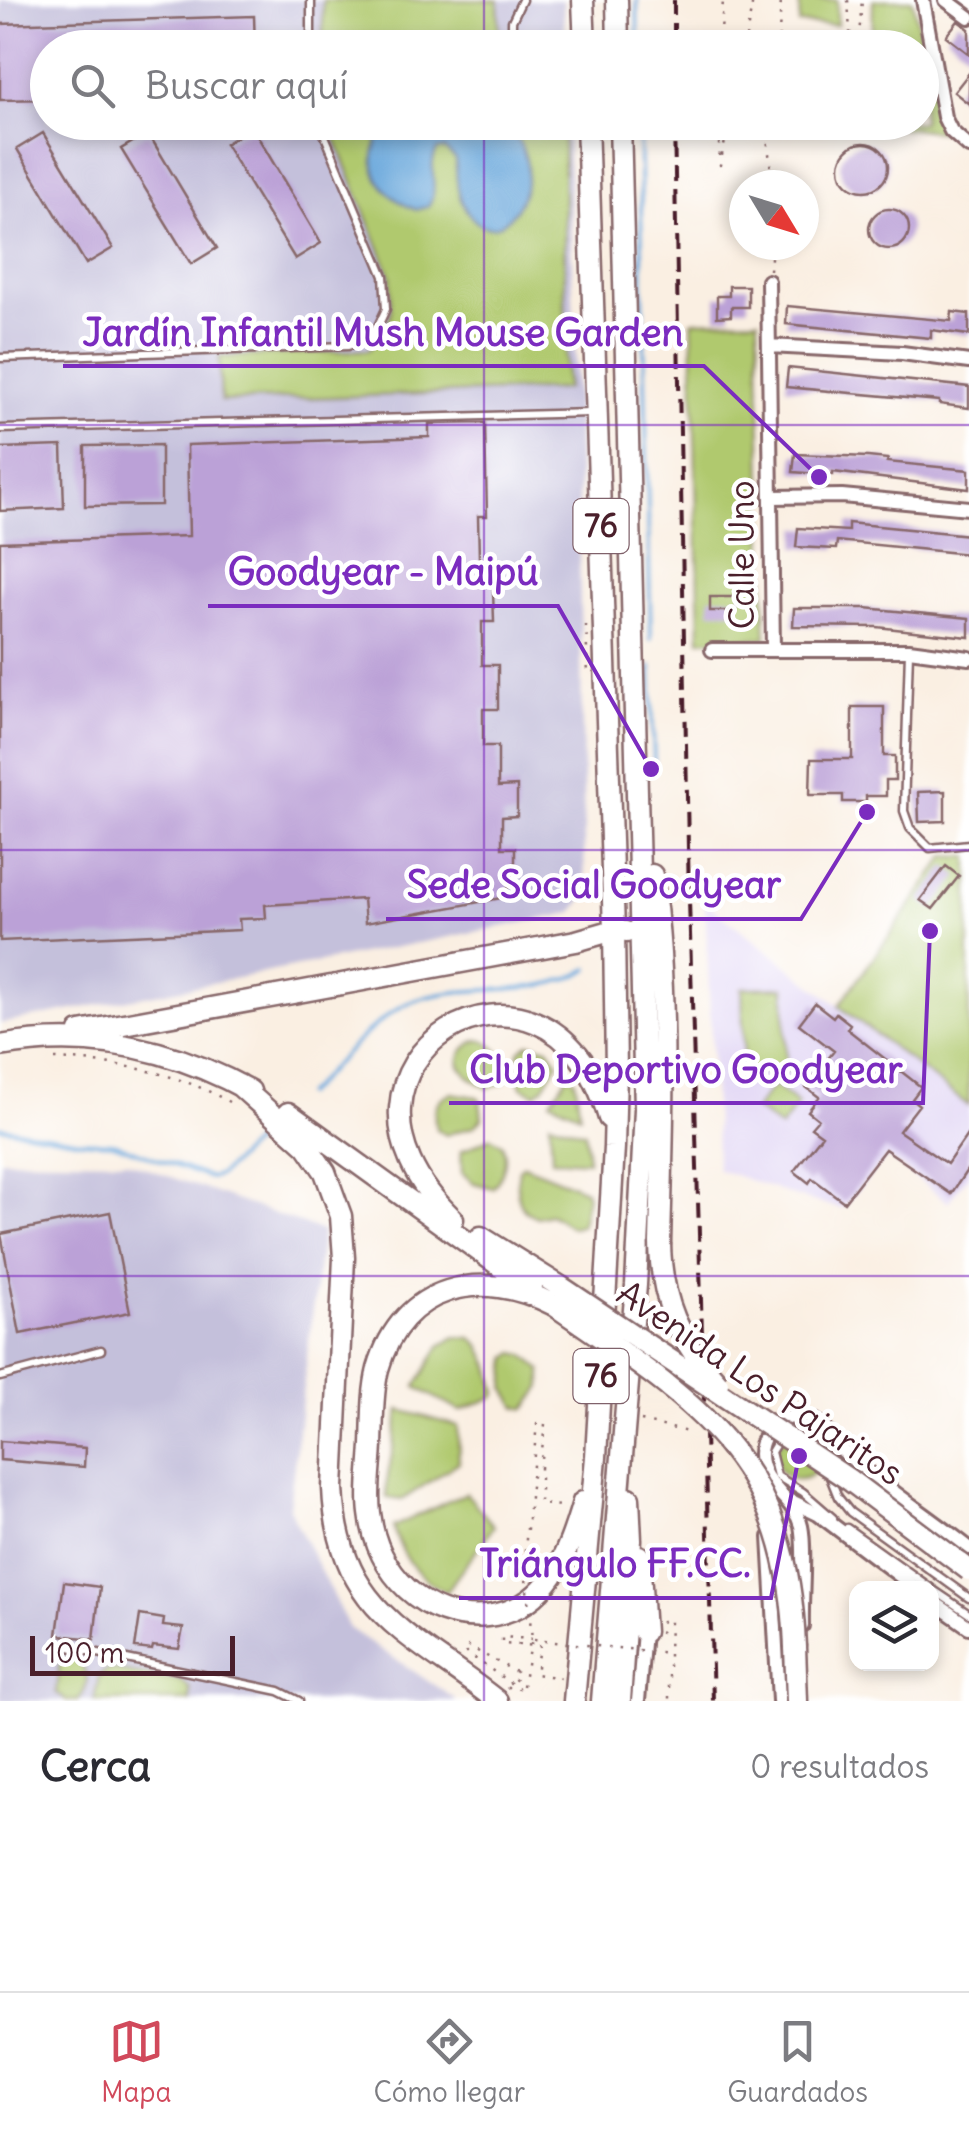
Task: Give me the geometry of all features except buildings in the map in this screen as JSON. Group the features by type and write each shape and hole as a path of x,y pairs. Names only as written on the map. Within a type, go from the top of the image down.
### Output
{"main road":[{"path":"583,0 584,30"},
{"path":"617,0 618,30"},
{"name":"76","path":"576,1691 596,1457 614,1147 614,930 588,140"},
{"name":"76","path":"602,1701 644,1166 643,947 620,140"},
{"path":"639,814 649,851 661,957 664,1116 660,1242 664,1291 676,1326 703,1366 752,1415"},
{"path":"0,1046 614,930 631,934 643,947"},
{"path":"454,1220 432,1198 410,1163 401,1138 399,1112 413,1066 435,1038 458,1023 483,1016 514,1016 560,1035 585,1063 599,1088 614,1147"},
{"path":"38,1040 85,1040 145,1048 186,1060 307,1146 325,1172 340,1216 344,1258 333,1488 335,1522 350,1569 370,1601 392,1625 496,1700"},
{"path":"236,1095 326,1138 396,1190 558,1296"},
{"path":"396,1190 454,1220 558,1296 709,1420 746,1467 767,1506 786,1565 793,1614 796,1701"},
{"path":"558,1296 475,1284 440,1293 407,1318 389,1343 376,1381 370,1513 382,1559 404,1588 440,1610 485,1616 521,1605 552,1578 569,1548 596,1457"},
{"name":"Avenida Los Pajaritos","path":"558,1296 752,1415 872,1496 969,1570"},
{"path":"622,1456 653,1632"},
{"path":"620,1701 631,1540 629,1496"}],"street":[{"path":"923,0 928,30"},
{"path":"946,0 969,18"},
{"path":"939,92 952,131 967,141"},
{"name":"Calle Uno","path":"768,281 772,648"},
{"path":"769,346 902,353 969,362"},
{"path":"772,497 842,496 969,508"},
{"path":"712,650 909,650 969,658"},
{"name":"Avenida Los Pajaritos","path":"767,1480 760,1449 770,1430 782,1419 802,1416 815,1421 841,1448 969,1548"},
{"path":"767,1480 796,1512 802,1535 804,1701"},
{"path":"767,1480 779,1701"},
{"path":"781,1494 818,1514 907,1581"},
{"path":"939,1605 969,1627"},
{"path":"638,1701 653,1632"}],"lane":[{"path":"311,0 312,30"},
{"path":"512,30 522,0"},
{"path":"0,358 348,346 373,337 386,309 384,276 327,140"},
{"path":"0,429 597,413"},
{"path":"909,650 904,811 910,828 930,848 969,844"},
{"path":"0,1377 101,1350"},
{"path":"920,1581 802,1492 782,1482 771,1458 778,1436 799,1428 817,1435 824,1447 831,1482 850,1512 969,1598"},
{"path":"939,1594 969,1614"},
{"path":"60,1645 278,1691 299,1701"}],"path":[{"path":"721,30 723,0"},
{"path":"747,30 753,0"},
{"path":"779,30 781,0"},
{"path":"848,0 850,30"},
{"path":"860,30 862,0"},
{"path":"719,140 720,165 725,140"},
{"path":"767,140 771,170"},
{"path":"768,281 770,260"},
{"path":"588,615 585,642 589,682"},
{"path":"53,1058 111,1063 236,1095"},
{"path":"496,1700 519,1676 468,1646 464,1651 522,1691 532,1640 524,1560 537,1423 545,1424 540,1504 581,1507"},
{"path":"653,1632 662,1622 670,1621 670,1701"},
{"path":"576,1691 536,1674 540,1646 502,1644 502,1637 670,1653"}],"shaded area":[{"path":"0,0 563,0 564,30 30,30 30,140 568,140 577,413 585,896 573,913 0,1024"},
{"path":"705,902 969,1106 969,1175 948,1202 887,1157 842,1209 717,1169"},
{"path":"0,1159 126,1161 322,1231 289,1508 349,1628 458,1701 0,1701"}],"green space":[{"path":"323,0 498,0 499,30 323,30"},
{"path":"800,0 837,0 837,25 799,24"},
{"path":"873,0 913,0 919,30 872,30"},
{"path":"336,140 563,140 566,389 221,401 219,357 368,350 385,335 391,311 391,276"},
{"path":"758,319 766,638 700,640 692,321"},
{"path":"946,856 969,857 969,1106 839,1006"},
{"path":"785,987 786,1071 744,1071 742,988"},
{"path":"479,1040 499,1052 508,1077 503,1083 487,1088 460,1066 464,1050"},
{"path":"529,1043 548,1048 558,1062 535,1094 522,1087 518,1072 519,1051"},
{"path":"568,1075 575,1079 580,1114 551,1101"},
{"path":"773,1085 798,1104 780,1128 755,1109"},
{"path":"451,1093 477,1097 482,1118 475,1126 446,1135 436,1129 435,1112 441,1099"},
{"path":"550,1122 585,1132 588,1161 552,1159"},
{"path":"491,1137 502,1144 505,1155 493,1188 474,1183 462,1173 461,1151"},
{"path":"524,1165 585,1190 581,1225 571,1227 550,1214 537,1217 524,1209 517,1191 519,1169"},
{"path":"455,1337 472,1338 481,1347 497,1393 460,1411 416,1387 440,1346"},
{"path":"515,1353 524,1355 542,1370 542,1387 526,1409 517,1407 505,1388 508,1358"},
{"path":"400,1410 458,1426 459,1462 402,1500 387,1498 386,1486"},
{"path":"798,1433 814,1440 821,1456 814,1472 798,1479 782,1472 775,1456 782,1440"},
{"path":"466,1493 494,1526 446,1592 412,1566 393,1527"},
{"path":"72,1658 85,1672 87,1683 78,1701 66,1701 56,1692 59,1666"},
{"path":"108,1669 182,1681 190,1689 190,1701 94,1701 99,1676"}],"water":[{"path":"377,140 517,140 527,165 527,180 516,209 507,220 485,227 474,220 463,204 455,158 444,149 437,150 434,157 432,199 428,206 417,210 386,190 376,174"}],"waterway":[{"path":"637,0 638,30"},
{"path":"639,140 651,639"},
{"path":"651,667 654,761"},
{"path":"305,1095 369,1031 409,1003 452,992 546,985 589,969"},
{"path":"0,1127 113,1143 210,1178 220,1175 262,1135"}],"railway":[{"path":"674,0 674,30"},
{"path":"674,140 689,900 713,1701"}],"place":[{"name":"Jardín Infantil Mush Mouse Garden","path":"819,477"},
{"name":"Goodyear - Maipú","path":"651,769"},
{"name":"Sede Social Goodyear","path":"867,812"},
{"name":"Club Deportivo Goodyear","path":"930,931"},
{"name":"Triángulo FF.CC.","path":"799,1456"}]}
